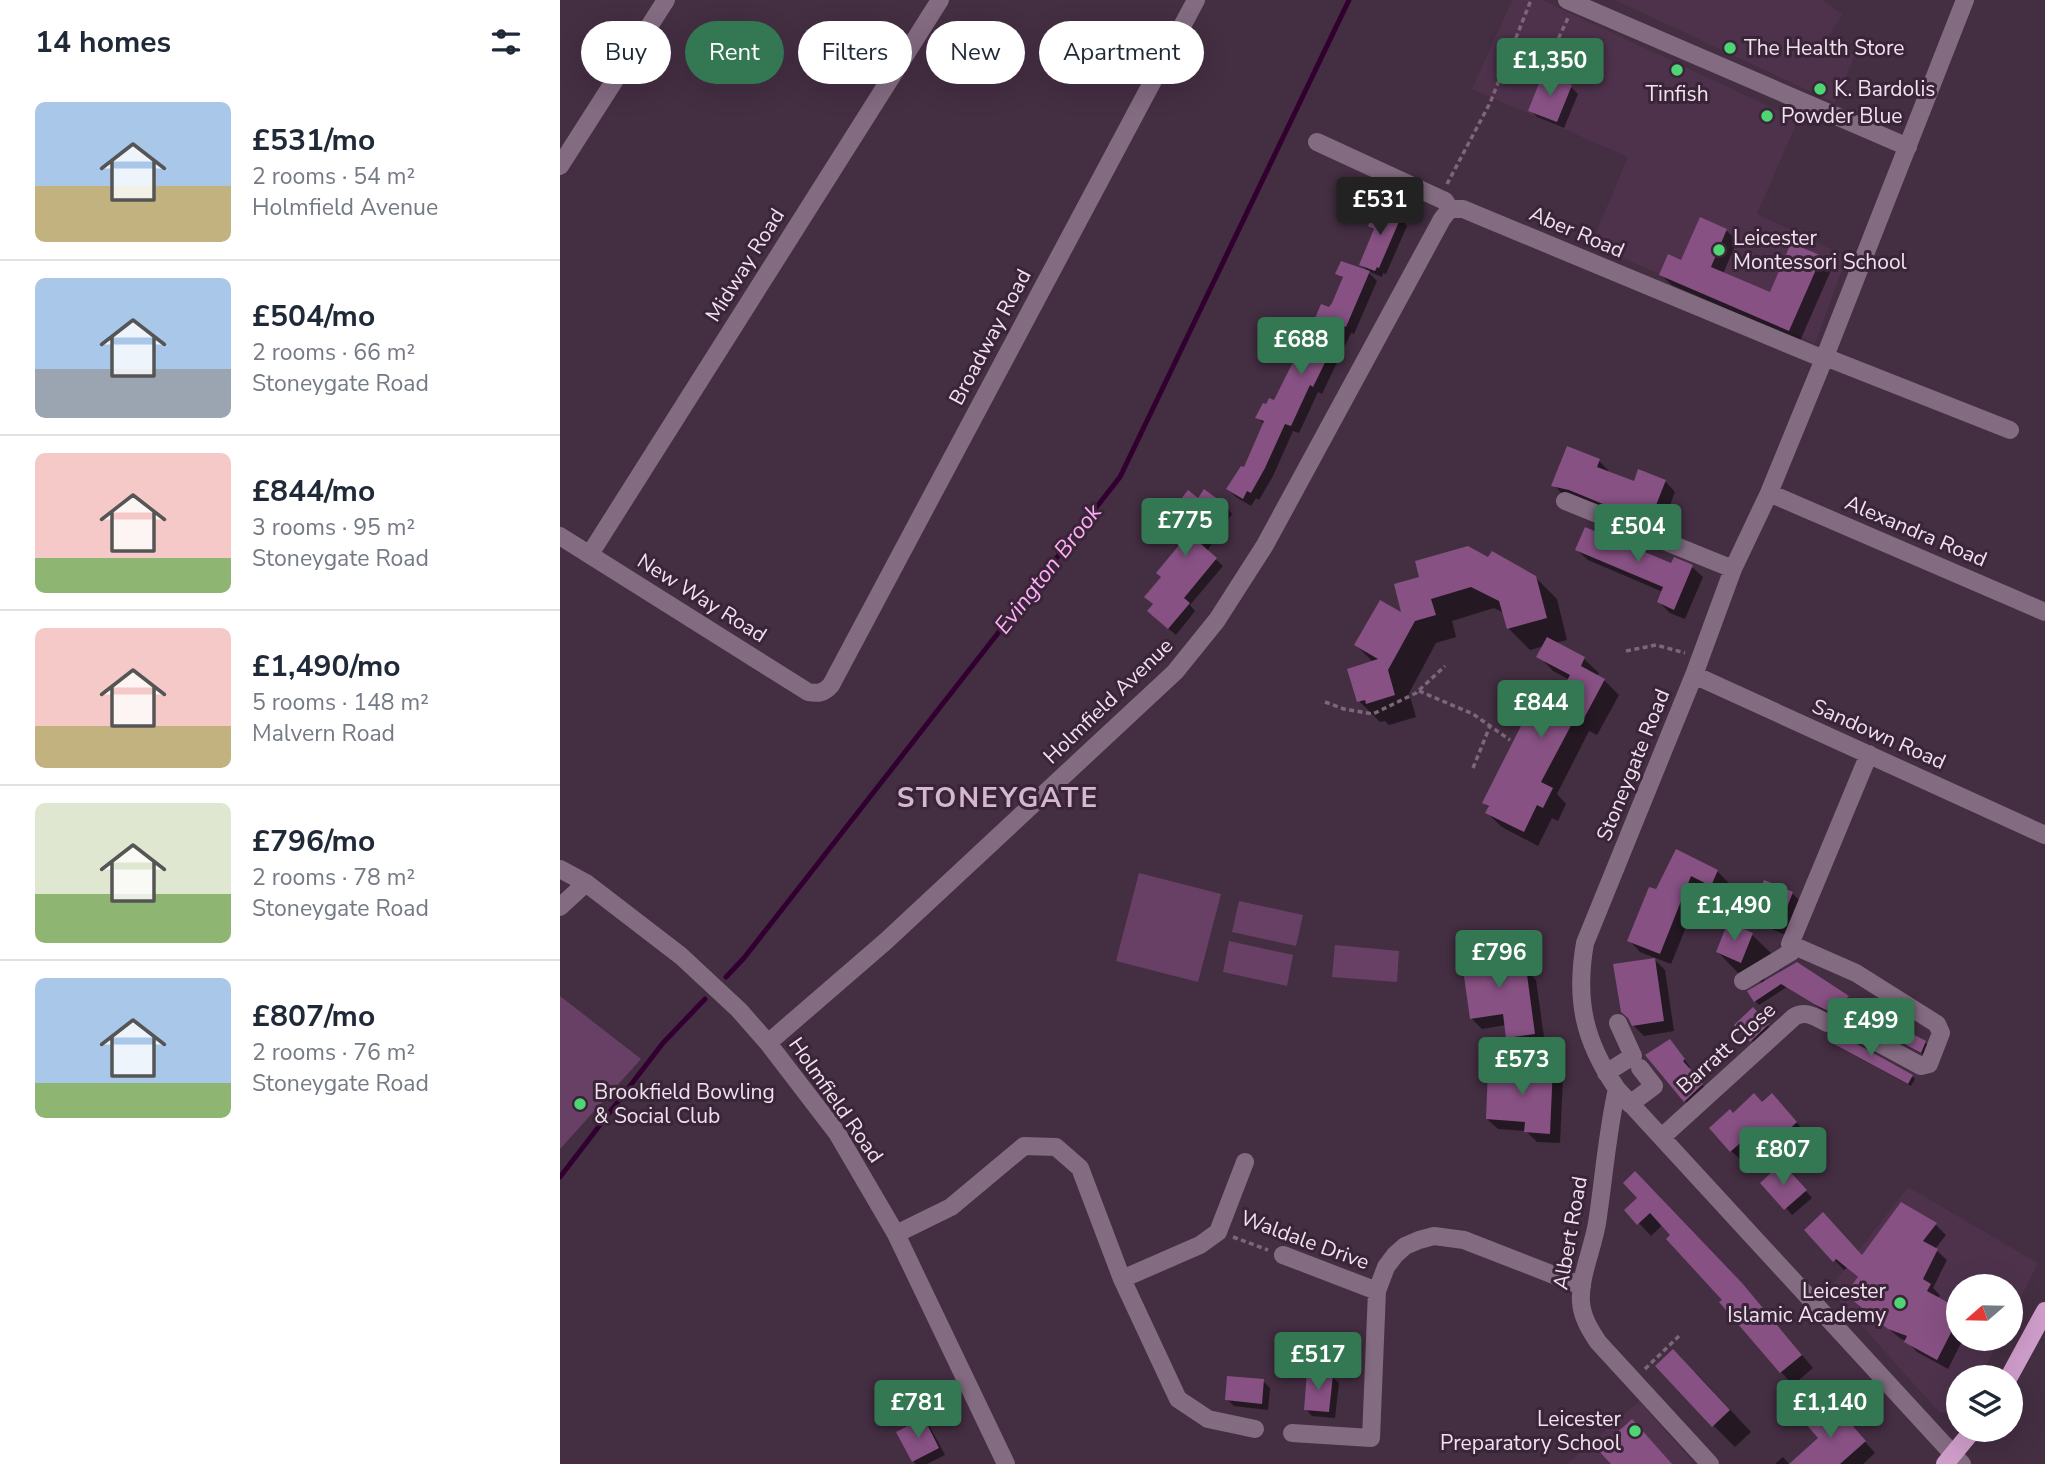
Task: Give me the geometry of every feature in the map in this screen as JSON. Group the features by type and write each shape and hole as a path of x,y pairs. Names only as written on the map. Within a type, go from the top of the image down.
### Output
{"main road":[{"path":"2016,1365 2045,1311"},
{"path":"1953,1461 1965,1442"}],"street":[{"path":"560,166 666,0"},
{"name":"Midway Road","path":"590,554 940,0"},
{"name":"Broadway Road","path":"821,693 831,685 1196,0"},
{"name":"Stoneygate Road","path":"1953,1461 1616,1089 1590,1040 1581,1000 1581,966 1585,943 1694,675 1732,569 1769,493 1965,0"},
{"path":"1571,2 1908,147"},
{"name":"Aber Road","path":"1317,142 1445,203 1824,358 2010,430"},
{"name":"Holmfield Avenue","path":"768,1043 886,941 1175,672 1217,620 1265,545 1442,219 1445,203"},
{"name":"Alexandra Road","path":"1769,493 2045,612"},
{"path":"1564,501 1732,569"},
{"name":"New Way Road","path":"560,536 807,692 821,693"},
{"name":"Sandown Road","path":"1694,675 2045,835"},
{"path":"1851,1028 1921,1066 1929,1063 1941,1038 1937,1024 1856,973 1790,944 1869,754"},
{"name":"Holmfield Road","path":"560,869 586,883 681,956 738,1010 768,1043 837,1133 896,1234 1006,1464"},
{"path":"560,907 586,883"},
{"path":"1744,981 1791,952 1794,946"},
{"name":"Barratt Close","path":"1662,1137 1794,1017 1809,1014 1827,1023"},
{"path":"1606,1073 1633,1056 1618,1023"},
{"path":"1630,1104 1654,1086 1640,1068"},
{"name":"Albert Road","path":"1616,1089 1597,1223 1582,1286 1583,1313 1591,1332 1710,1464"},
{"path":"896,1234 951,1207 1024,1146 1056,1147 1080,1168 1122,1279 1178,1399 1208,1419 1255,1429"},
{"path":"1122,1279 1200,1245 1218,1232 1245,1162"},
{"name":"Waldale Drive","path":"1292,1433 1371,1438 1377,1290 1386,1267 1395,1255 1412,1243 1434,1236 1464,1240 1582,1286"},
{"name":"Waldale Drive","path":"1283,1255 1377,1290"}],"path":[{"path":"1445,203 1490,103 1531,0"},
{"path":"1553,77 1547,63 1571,2"},
{"path":"1626,651 1656,645 1700,658"},
{"path":"1325,702 1344,709 1373,714 1419,691 1446,666"},
{"path":"1419,691 1462,708 1510,740"},
{"path":"1473,768 1490,726"},
{"name":"Waldale Drive","path":"1218,1232 1283,1255"},
{"path":"1633,1379 1679,1336"}],"shaded area":[{"path":"1512,0 1542,0 1798,120 1757,214 1847,257 1815,343 1591,244 1628,157 1472,89"},
{"path":"1615,0 1822,0 1842,14 1824,45 1855,55 1835,103"},
{"path":"1139,873 1221,894 1198,982 1116,961"},
{"path":"1239,901 1303,915 1296,946 1232,932"},
{"path":"1229,941 1293,955 1287,986 1223,972"},
{"path":"1335,945 1399,951 1397,982 1332,977"},
{"name":"Brookfield Bowling & Social Club","path":"560,996 641,1059 560,1149"},
{"name":"Leicester Islamic Academy","path":"1908,1187 2038,1263 2023,1293 2023,1274 1946,1274 1946,1351 1994,1351 1986,1365 1946,1365 1946,1412 1939,1412 1829,1289"},
{"name":"Leicester Preparatory School","path":"1639,1401 1693,1462 1691,1464 1567,1464"}],"building":[{"path":"1543,73 1572,85 1557,122 1528,111"},
{"path":"1384,205 1401,212 1401,217 1379,268 1375,271 1359,265 1374,229 1368,226 1376,208 1382,210"},
{"path":"1700,217 1727,229 1711,267 1770,292 1791,243 1822,256 1789,331 1659,275 1668,254 1681,260"},
{"path":"1341,261 1370,271 1346,327 1343,326 1313,387 1310,385 1291,426 1285,424 1251,493 1247,491 1243,499 1226,489 1241,466 1244,467 1264,421 1255,418 1263,403 1266,404 1269,398 1274,400 1297,354 1300,356 1321,304 1329,307 1332,303 1343,277 1335,274"},
{"path":"1567,446 1600,459 1597,467 1634,481 1638,469 1666,480 1649,523 1569,490 1551,486"},
{"path":"1204,489 1227,506 1201,544 1217,558 1184,598 1190,603 1168,629 1147,611 1153,604 1144,597 1161,577 1156,573 1194,527 1172,511 1188,490 1198,498"},
{"path":"1585,527 1671,563 1674,557 1693,565 1674,610 1657,602 1663,587 1575,550"},
{"path":"1468,546 1488,557 1492,551 1536,576 1547,618 1507,629 1499,601 1471,587 1431,599 1436,615 1415,621 1388,670 1395,695 1366,704 1365,700 1357,702 1347,669 1378,659 1354,645 1380,600 1401,612 1394,584 1419,577 1415,561"},
{"path":"1547,637 1585,657 1581,666 1605,679 1582,722 1575,718 1541,782 1553,788 1543,808 1537,805 1524,832 1485,813 1489,806 1482,803 1531,706 1544,702 1553,707 1570,675 1536,657"},
{"path":"1676,849 1718,870 1711,886 1691,876 1660,954 1627,941 1649,887 1656,889"},
{"path":"1764,880 1793,892 1779,928 1750,915"},
{"path":"1728,922 1753,933 1741,963 1716,952"},
{"path":"1516,948 1519,968 1526,967 1535,1034 1506,1038 1503,1014 1470,1019 1461,955"},
{"path":"1655,958 1664,1021 1632,1026 1621,1012 1613,964"},
{"path":"1797,962 1849,996 1846,999 1926,1041 1921,1053 1856,1018 1850,1017 1841,1022 1832,1013 1781,984 1754,1002 1747,991"},
{"path":"1753,1007 1769,1024 1750,1042 1734,1025"},
{"path":"1840,1029 1846,1038 1913,1075 1908,1084 1832,1043"},
{"path":"1670,1039 1685,1059 1683,1061 1703,1084 1684,1102 1645,1055"},
{"path":"1528,1064 1553,1065 1550,1134 1524,1132 1525,1122 1486,1119 1488,1068 1528,1070"},
{"path":"1754,1093 1762,1102 1772,1093 1797,1122 1780,1138 1791,1151 1771,1168 1745,1139 1730,1152 1709,1128 1730,1109 1733,1113"},
{"path":"1782,1163 1807,1190 1784,1210 1760,1183"},
{"path":"1635,1171 1742,1283 1802,1355 1780,1373 1719,1302 1722,1300 1666,1239 1670,1235 1650,1213 1637,1225 1624,1210 1637,1198 1623,1183"},
{"path":"1901,1202 1937,1223 1923,1241 1938,1249 1923,1279 1931,1284 1927,1291 1946,1301 1946,1342 1937,1360 1904,1342 1907,1336 1888,1329 1845,1294 1858,1277 1836,1259 1833,1262 1804,1230 1823,1212 1862,1255"},
{"path":"1673,1349 1730,1410 1712,1427 1655,1366"},
{"path":"1307,1372 1333,1375 1329,1412 1304,1410"},
{"path":"1227,1376 1264,1379 1262,1404 1225,1400"},
{"path":"1836,1407 1866,1441 1840,1464 1789,1464 1818,1438 1805,1423 1818,1411 1824,1417"},
{"path":"924,1418 939,1448 912,1462 896,1432"},
{"path":"1632,1419 1672,1464 1611,1464 1598,1450"}],"waterway":[{"name":"Evington Brook","path":"726,977 744,958 1120,477 1349,0"},
{"name":"Evington Brook","path":"560,1177 663,1043 705,999"}],"place":[{"name":"The Health Store","path":"1730,48"},
{"name":"Tinfish","path":"1677,70"},
{"name":"K. Bardolis","path":"1820,89"},
{"name":"Powder Blue","path":"1767,116"},
{"name":"Leicester Montessori School","path":"1719,250"},
{"name":"Brookfield Bowling & Social Club","path":"580,1104"},
{"name":"Leicester Islamic Academy","path":"1900,1303"},
{"name":"Leicester Preparatory School","path":"1635,1431"}],"district":[{"name":"STONEYGATE","path":"998,798"}]}
